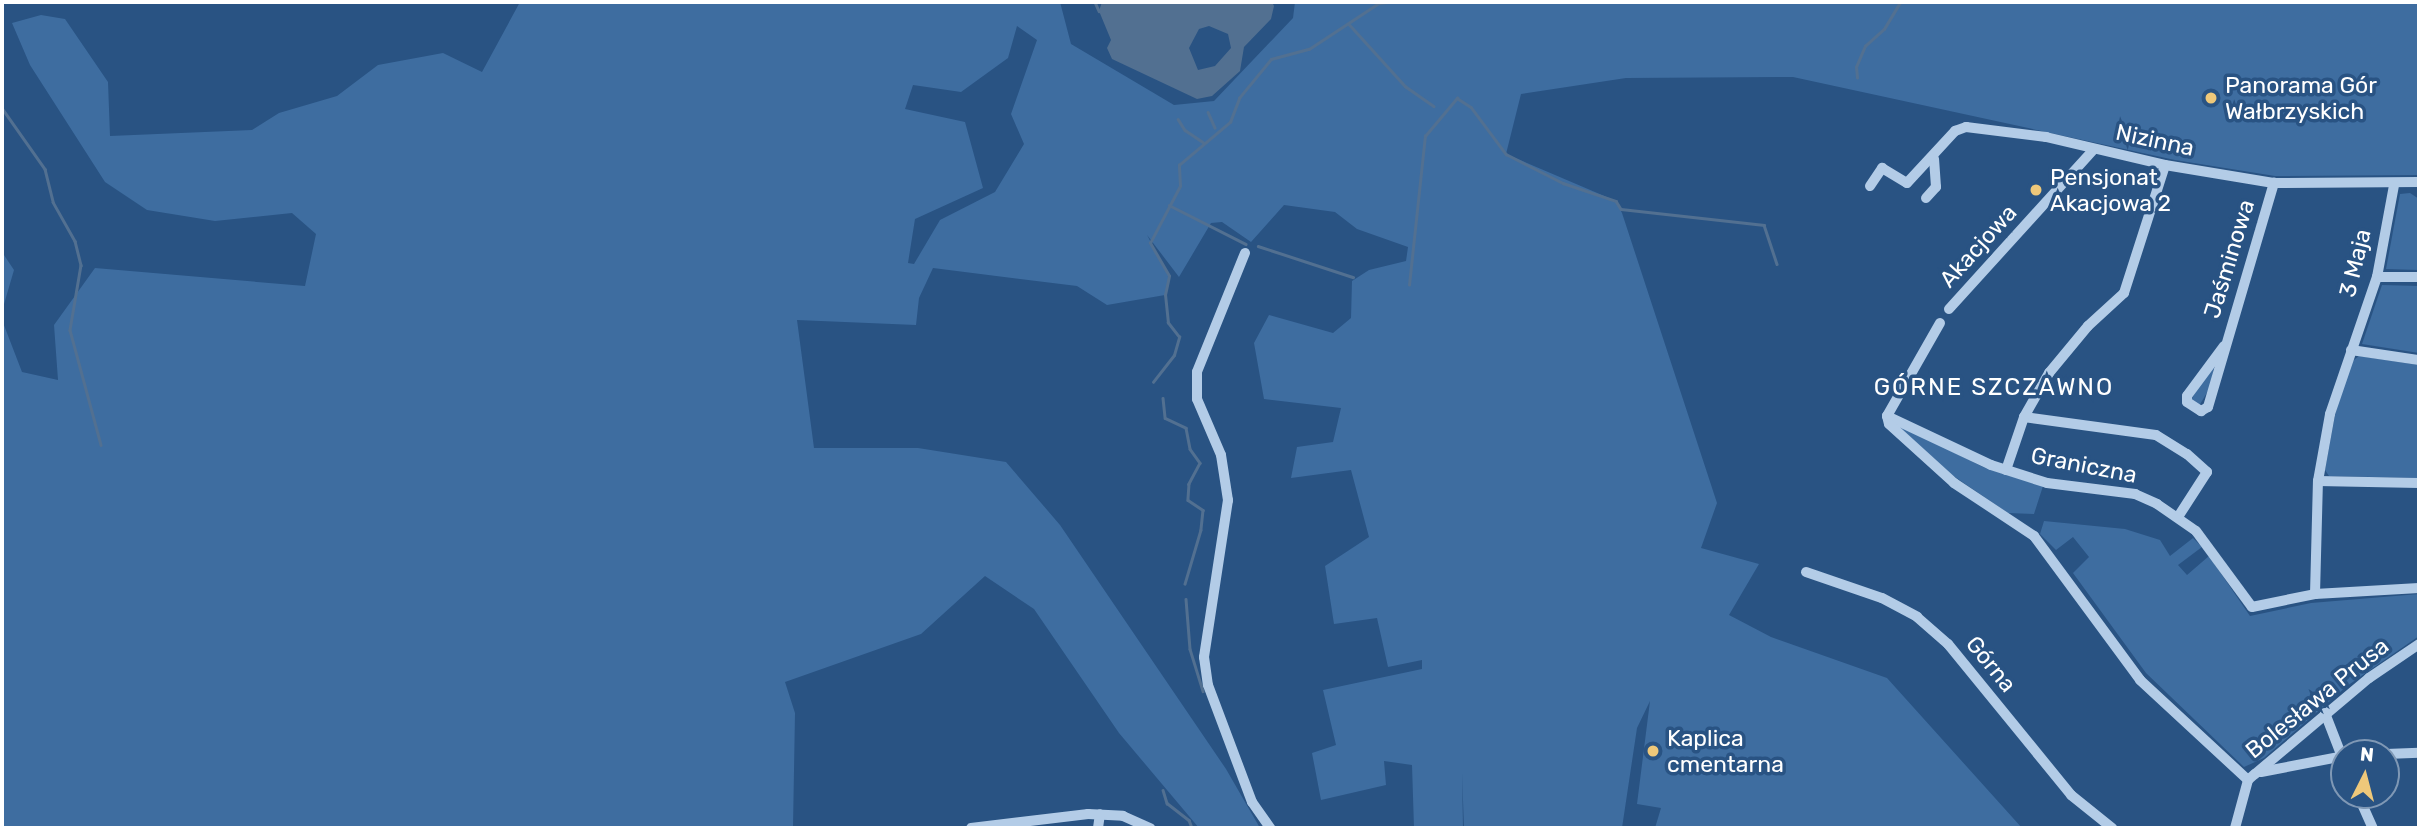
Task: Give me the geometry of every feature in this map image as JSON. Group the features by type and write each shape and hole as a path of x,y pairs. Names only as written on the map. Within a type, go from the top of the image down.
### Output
{"street":[{"name":"Nizinna","path":"1870,186 1882,168 1907,183 1934,159 1955,131 1966,127 2046,137 2165,164 2274,183 2393,185 2419,182"},
{"name":"Akacjowa","path":"1949,309 2094,149"},
{"path":"1926,198 1937,182 1931,170 1934,159"},
{"path":"2006,470 2024,417 2067,350 2124,293 2165,164"},
{"name":"Jaśminowa","path":"2224,346 2186,396 2187,402 2201,411 2208,407 2274,183"},
{"name":"3 Maja","path":"2315,594 2318,481 2330,414 2377,277 2393,185"},
{"path":"1245,253 1197,372 1197,399 1221,455 1228,500 1204,657 1208,685 1252,802 1270,828"},
{"path":"2377,277 2419,277"},
{"path":"1940,323 1887,416 1889,424 1954,483 2034,536 2140,680 2248,780"},
{"path":"2351,350 2419,360"},
{"name":"Graniczna","path":"1887,416 2006,470 2047,483 2135,494 2178,517 2196,531 2252,607 2315,594 2419,588"},
{"name":"Graniczna","path":"2024,417 2156,435 2188,454 2207,472 2178,517"},
{"path":"2318,481 2419,483"},
{"name":"Górna","path":"1806,572 1882,598 1917,617 1948,644 2071,795 2112,828"},
{"name":"Bolesława Prusa","path":"2235,828 2248,780 2261,772 2325,713 2419,644"},
{"path":"2325,713 2335,739"},
{"path":"2400,754 2419,753"},
{"path":"2261,772 2330,760"},
{"path":"2364,809 2373,828"},
{"path":"1098,828 1100,814"},
{"path":"971,828 1100,814 1123,816 1150,828"}],"shaded area":[{"path":"520,2 1060,2 1071,44 1174,105 1214,101 1293,18 1295,2 2419,2 2419,175 2275,176 2175,160 1793,77 1626,78 1521,94 1506,154 1616,201 1622,213 1717,503 1701,548 1759,564 1729,615 1771,637 1887,678 2022,828 1655,828 1661,808 1637,804 1650,701 1637,728 1622,828 1464,828 1462,773 1463,828 1414,828 1412,765 1384,761 1386,785 1321,800 1312,753 1336,745 1323,690 1422,669 1422,660 1388,667 1377,618 1334,624 1325,566 1369,537 1351,470 1291,478 1297,447 1333,442 1341,408 1264,399 1254,343 1269,315 1333,333 1351,318 1352,281 1369,270 1406,261 1408,247 1357,229 1335,212 1284,205 1251,242 1222,222 1211,223 1179,277 1147,235 1169,276 1165,295 1107,305 1077,286 933,268 919,298 916,325 797,320 814,448 918,448 1006,462 1060,525 1226,769 1260,828 1199,828 1119,733 1034,609 985,576 921,634 785,682 795,713 793,828 2,828 2,320 22,372 58,380 54,325 95,268 305,286 316,234 292,213 215,221 147,210 105,182 30,65 12,23 41,15 65,19 108,82 110,136 252,130 279,113 337,96 378,65 443,53 482,72","holes":["1017,26 1037,40 1011,114 1024,144 995,192 940,220 914,264 908,263 915,219 983,188 965,122 905,109 913,85 961,92 1008,58"]},
{"path":"1102,2 1272,2 1274,6 1271,19 1244,47 1240,71 1212,96 1197,99 1112,59 1107,48 1111,40 1099,11","holes":["1209,26 1228,34 1231,48 1215,66 1198,70 1189,48 1199,29"]},
{"path":"2410,193 2419,199 2419,270 2386,269 2400,194"},
{"path":"2,252 14,270 2,311"},
{"path":"2382,285 2419,286 2419,353 2362,344"},
{"path":"2359,356 2419,365 2419,478 2329,476 2325,470 2335,415 2350,363"},
{"path":"2215,359 2211,386 2199,406 2191,400"},
{"path":"1895,423 1983,467 2043,486 2034,514 2008,513 1952,475"},
{"path":"2044,521 2125,529 2160,540 2170,556 2193,538 2202,547 2178,565 2187,575 2209,556 2250,616 2311,603 2419,594 2419,636 2347,686 2264,758 2244,767 2146,673 2073,573 2089,557 2073,537 2056,550 2040,534"}],"waterway":[{"path":"1095,2 1099,11"},
{"path":"1153,382 1174,355 1179,337 1168,323 1165,295 1169,276 1150,243 1180,186 1179,165 1230,122 1239,98 1271,59 1309,49 1379,3 1388,2"},
{"path":"1857,78 1856,67 1865,46 1884,29 1900,2"},
{"path":"1349,24 1405,86 1434,106"},
{"path":"1409,285 1425,136 1457,98 1471,107 1506,154 1563,183 1616,201 1621,209 1764,225 1777,264"},
{"path":"2,108 45,169 53,202 75,241 81,265 70,330 101,445"},
{"path":"1208,112 1215,128"},
{"path":"1178,119 1185,130 1203,142"},
{"path":"1169,205 1246,244"},
{"path":"1258,246 1353,277"},
{"path":"1163,398 1165,418 1186,428 1190,449 1200,463 1189,484 1188,500 1203,510 1201,530 1185,584"},
{"path":"1186,599 1190,649 1203,691"},
{"path":"1163,790 1167,803 1189,820 1192,828"}],"place":[{"name":"Panorama Gór Wałbrzyskich","path":"2211,98"},
{"name":"Pensjonat Akacjowa 2","path":"2036,190"},
{"name":"Kaplica cmentarna","path":"1653,751"}],"district":[{"name":"GÓRNE SZCZAWNO","path":"1994,388"}]}
